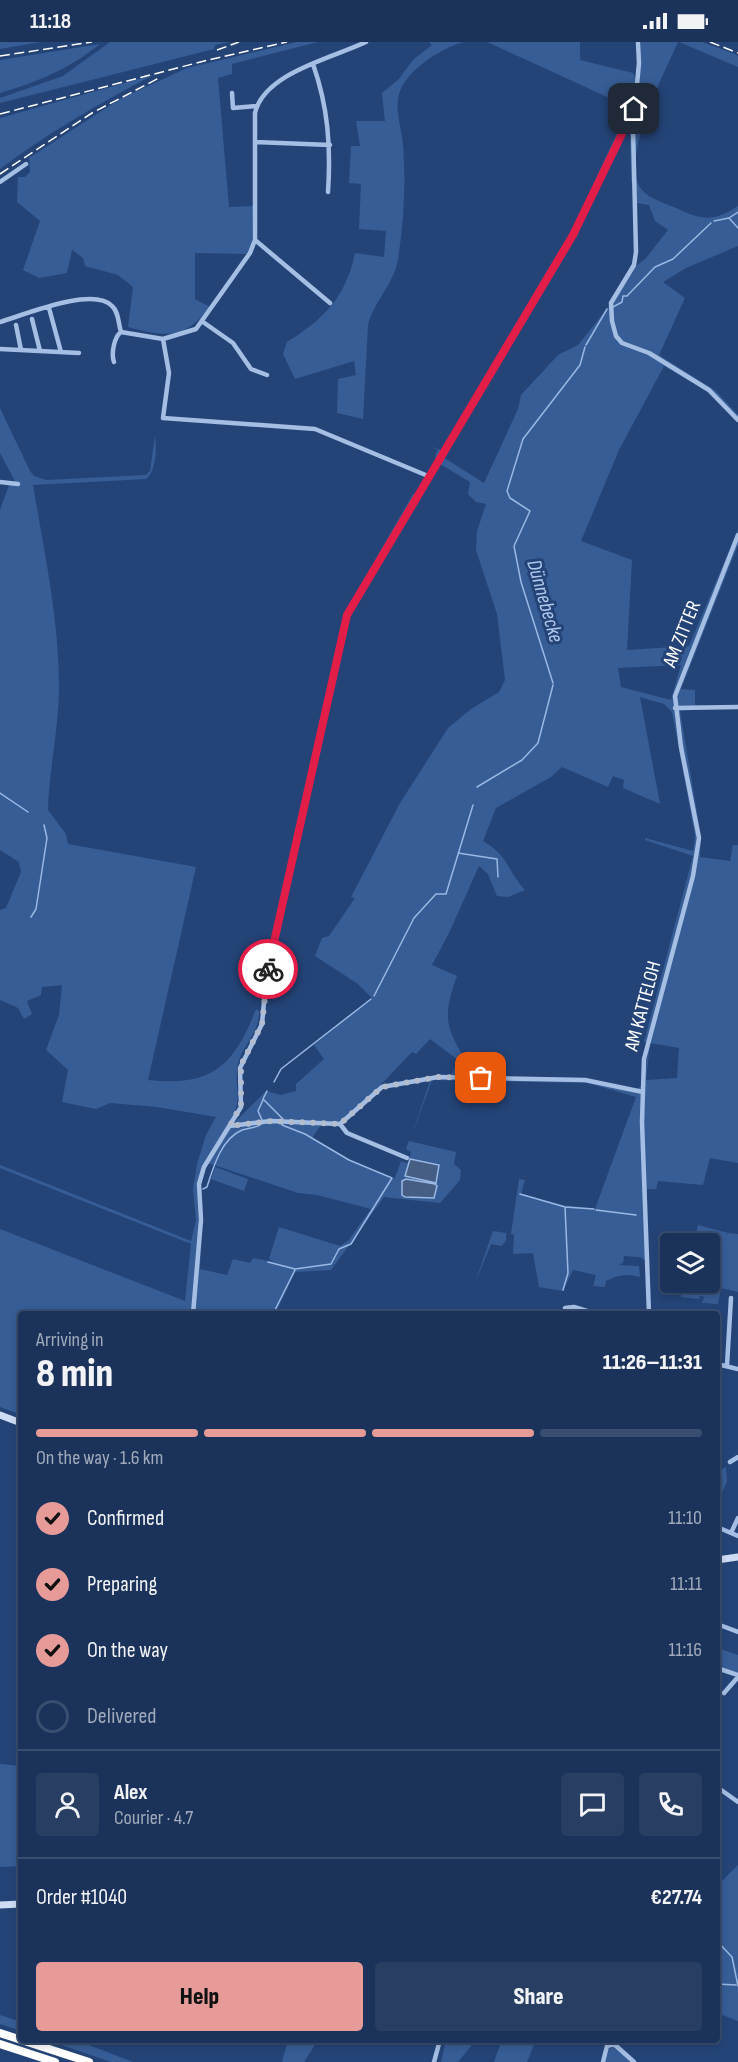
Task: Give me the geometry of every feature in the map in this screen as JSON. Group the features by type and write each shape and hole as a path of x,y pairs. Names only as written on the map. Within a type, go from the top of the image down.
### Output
{"highway":[{"path":"0,2033 18,2039"},
{"path":"31,2043 89,2062"},
{"path":"0,2044 55,2062"}],"main road":[{"path":"0,1415 18,1422"},
{"path":"720,1560 738,1557"},
{"path":"0,1905 18,1904"}],"street":[{"path":"121,332 163,339 196,328 203,322 250,253 255,240 255,142 257,106 262,96 278,81 366,42"},
{"path":"638,42 639,63 634,109 635,259 632,270 611,303 613,328 622,343 649,353 708,390 738,420"},
{"path":"313,64 323,92 330,145 328,192"},
{"path":"231,93 233,108 257,106"},
{"path":"193,1311 201,1220 199,1184 204,1167 241,1105 241,1065 262,1024 267,969 343,627 356,597 573,235 634,109"},
{"path":"255,142 330,145"},
{"path":"0,182 26,164"},
{"path":"255,240 330,303"},
{"path":"0,322 14,322 49,308 84,298 99,299 114,307 121,332"},
{"path":"49,308 61,352"},
{"path":"32,319 40,351"},
{"path":"14,322 21,350"},
{"path":"203,322 233,343 251,369 267,375"},
{"path":"114,362 112,357 117,336 121,332"},
{"path":"163,339 169,373 163,418 320,431 428,476"},
{"path":"0,349 79,353"},
{"path":"0,482 18,484"},
{"name":"AM ZITTER","path":"681,747 675,708 676,690 738,536"},
{"path":"675,708 738,707"},
{"name":"AM KATTELOH","path":"649,1311 643,1092 647,1044 697,854 699,838 681,747"},
{"path":"230,1126 283,1121 340,1124 382,1087 438,1077 585,1080 643,1092"},
{"path":"340,1124 346,1133 406,1158"},
{"path":"727,1365 731,1298"},
{"path":"566,1308 574,1307 587,1311"},
{"path":"720,1364 738,1369"},
{"path":"730,1462 738,1457"},
{"path":"731,1533 738,1518"},
{"path":"720,1528 738,1536"},
{"path":"720,1625 738,1632"},
{"path":"720,1669 738,1676 724,1693"},
{"path":"720,1789 738,1802"},
{"path":"434,2062 439,2043"},
{"path":"603,2062 607,2046 614,2044 634,2062"}],"shaded area":[{"path":"0,42 41,42 0,49"},
{"path":"110,42 230,42 215,45 214,49 0,103 0,98 63,76"},
{"path":"297,42 318,42 232,64 232,74 218,78 229,207 253,206 252,245 247,254 195,253 195,299 210,307 201,318 174,333 153,333 128,327 133,287 118,275 85,266 83,258 72,250 67,273 39,278 23,270 40,221 17,202 18,177 25,177 30,172 29,158 120,99 187,68"},
{"path":"429,42 464,42 444,50 423,63 406,80 400,90 398,111 404,173 402,231 396,268 368,325 363,419 337,413 338,379 356,375 354,361 295,379 283,354 287,342 312,325 332,305 346,282 355,253 384,257 386,231 359,229 361,184 349,183 351,146 360,146 356,121 385,121 382,93 399,79 413,60 432,45"},
{"path":"487,42 580,42 580,60 633,73 639,86 641,42 678,42 639,138 636,177 642,190 649,196 695,216 716,217 738,206 738,246 686,268 663,282 685,298 659,355 716,391 738,415 738,423 706,391 664,366 619,450 581,541 632,560 627,650 689,646 738,529 738,545 681,689 695,690 695,705 730,707 680,711 701,836 700,857 730,861 733,845 738,845 738,1163 710,1158 703,1185 658,1181 656,1189 647,1189 646,1261 640,1257 624,1256 623,1263 618,1265 639,1266 640,1277 622,1275 606,1281 605,1287 593,1286 596,1275 573,1270 563,1291 539,1287 533,1253 513,1254 514,1235 511,1234 519,1179 525,1180 521,1194 563,1205 595,1209 636,1097 588,1083 432,1080 410,1140 430,1081 398,1086 451,1075 458,1060 430,1039 416,1054 412,1052 347,1120 339,1123 323,1122 312,1138 355,1163 390,1178 395,1178 401,1161 408,1163 411,1152 406,1149 409,1141 456,1152 454,1164 461,1170 460,1180 440,1203 384,1197 331,1270 295,1272 276,1311 18,1311 18,1414 0,1407 0,1229 185,1301 191,1244 0,1168 0,1165 191,1241 196,1220 193,1189 197,1164 206,1135 216,1117 157,1107 110,1103 96,1109 62,1102 68,1070 46,1050 59,1015 62,985 42,987 41,995 27,1001 32,1014 24,1019 18,1008 0,1000 0,910 6,908 21,872 19,862 0,850 0,510 9,485 15,481 0,453 0,408 30,471 34,476 46,480 146,475 150,471 155,436 154,465 146,479 33,485 50,585 58,661 59,702 48,810 66,834 68,844 196,867 148,1080 189,1080 204,1076 229,1058 248,1029 256,1009 343,616 413,494 418,496 437,465 435,456 438,450 428,446 441,450 574,226 629,107","holes":["626,128 630,128 631,181 637,192 637,203 649,205 655,221 668,230 646,258 636,266 614,300 578,345 558,355 521,395 518,409 484,483 443,457 574,237","440,464 470,482 468,494 476,502 486,504 477,531 476,550 497,614 505,680 499,692 471,709 448,728 400,803 351,897 355,898 329,936 322,938 315,956 358,984 372,998 314,1045 324,1059 296,1084 296,1091 281,1095 266,1091 234,1123 231,1121 238,1098 238,1064 259,1018 259,1011 256,1009 347,621","681,665 671,700 621,687 618,668","640,697 664,704 672,712 695,836 693,851 645,838 645,840 693,856 644,1042 649,1043 644,1084 637,1089 583,1078 475,1077 454,1039 448,1019 448,1007 457,976 432,965 479,866 488,874 497,896 508,897 525,890 498,852 483,841 496,808 551,777 562,767 608,787 613,776 624,780 623,788 660,804","650,1043 679,1048 677,1078 646,1080","208,1163 298,1193 317,1195 371,1209 348,1241 340,1246 279,1227 269,1259 275,1262 253,1258 250,1263 233,1259 227,1275 200,1269 198,1201 202,1175"]},
{"path":"679,42 702,42 735,54 738,56 738,67"},
{"path":"100,44 53,74 0,93 0,60"},
{"path":"153,75 75,119 0,169 0,118"},
{"path":"410,1159 439,1165 436,1183 405,1176"},
{"path":"215,1167 248,1179 244,1191 211,1179"},
{"path":"406,1179 435,1184 437,1186 434,1198 402,1195 402,1181"},
{"path":"698,1225 728,1233 727,1235 729,1233 738,1234 738,1292 721,1288 718,1304 702,1303 704,1297 700,1296 699,1299 681,1297 681,1293 720,1293 720,1233 696,1233"},
{"path":"493,1231 506,1233 506,1240 502,1246 491,1244 475,1283"},
{"path":"726,1467 727,1482 720,1496 720,1470"},
{"path":"720,1649 738,1655 738,1674 722,1668 723,1665 720,1664"},
{"path":"0,1764 18,1766 18,1866 0,1867"},
{"path":"738,1865 738,2021 720,2014 720,1883"},
{"path":"0,2015 18,2021 18,2030 0,2024"},
{"path":"56,2043 84,2043 133,2062 111,2062"},
{"path":"287,2043 316,2043 304,2062 282,2062"},
{"path":"445,2043 474,2043 458,2062 441,2062"},
{"path":"495,2043 535,2043 527,2062 494,2062 500,2045"},
{"path":"614,2046 631,2062 605,2062 609,2049"}],"waterway":[{"name":"Dünnebecke","path":"714,221 729,218 738,212"},
{"path":"729,218 738,228"},
{"name":"Dünnebecke","path":"613,307 622,302 623,296 627,296 655,267 673,259 711,223"},
{"name":"Dünnebecke","path":"586,345 607,309"},
{"name":"Dünnebecke","path":"553,683 521,582 514,546 530,511 510,498 507,491 523,439 580,365 585,347"},
{"name":"Dünnebecke","path":"477,787 522,760 538,743 553,685"},
{"path":"0,793 28,812"},
{"path":"374,996 414,918 436,894 446,894 473,805"},
{"path":"31,917 36,909 47,838 44,825"},
{"path":"458,853 497,859 498,877"},
{"path":"274,1082 281,1069 371,999"},
{"path":"267,1091 263,1099 283,1119"},
{"path":"262,1120 258,1111 263,1100"},
{"path":"268,1262 295,1269 331,1264 339,1249 351,1244 392,1178 349,1160 305,1134 282,1125 283,1123"},
{"path":"203,1189 207,1187 219,1155 229,1140 242,1130 260,1125"},
{"path":"520,1194 565,1207 594,1209"},
{"path":"563,1290 568,1273 565,1207"},
{"path":"596,1210 636,1215"},
{"path":"274,1311 295,1270"},
{"path":"720,1944 732,1957 738,1986"},
{"path":"720,1984 736,1985"}],"railway":[{"path":"0,56 92,42"},
{"path":"217,50 239,42"},
{"path":"0,114 287,42"},
{"path":"710,42 738,53"},
{"path":"0,174 92,113 159,78"}],"way so far":[{"path":"268,969 262,1024 243,1058 240,1068 241,1105 230,1126 271,1121 340,1124 348,1120 382,1087 438,1077 481,1078"}],"route":[{"path":"268,969 347,615 573,235 634,109"}]}
